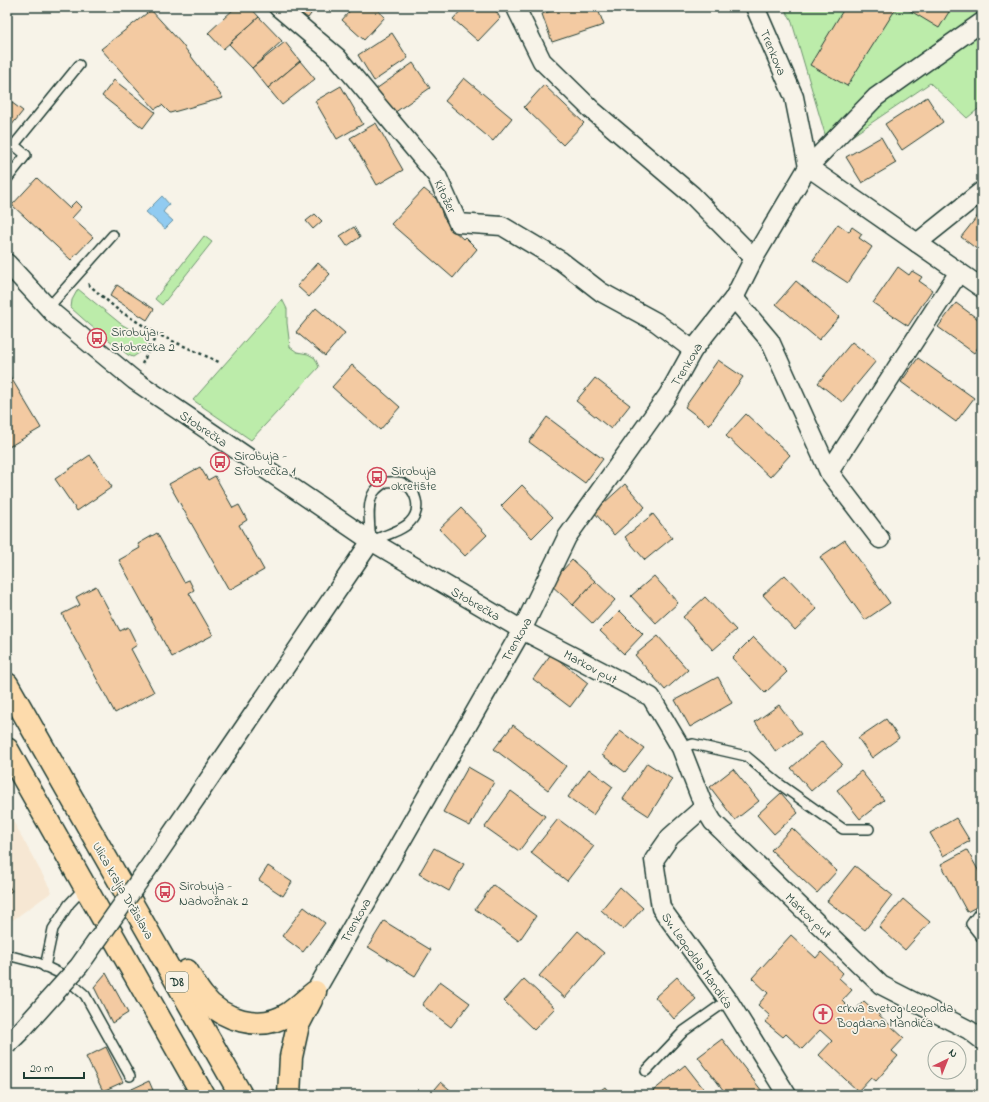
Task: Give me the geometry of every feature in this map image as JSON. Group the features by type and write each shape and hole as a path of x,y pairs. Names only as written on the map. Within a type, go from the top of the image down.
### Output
{"highway":[{"name":"Ulica kralja Držislava","path":"7,684 241,1095"},
{"name":"D8","path":"7,750 204,1095"},
{"path":"144,925 165,933 202,996 222,1013 242,1021 268,1022 288,1014 315,992"},
{"path":"289,1095 291,1057 298,1025 315,992"}],"street":[{"name":"Kitožer","path":"278,7 337,57 437,176 458,223 502,226 561,261 601,292 656,322 693,350"},
{"path":"517,7 517,10 542,61 592,110 692,195 754,258"},
{"name":"Trenkova","path":"315,992 378,879 522,630 568,537 668,395 693,350 734,298 754,258 808,167 794,97 755,7"},
{"path":"982,22 876,97 808,167 982,288"},
{"path":"917,243 982,191"},
{"name":"Stobrečka","path":"7,262 54,314 134,380 371,541 522,630"},
{"path":"829,472 959,272"},
{"path":"734,298 770,340 829,472 880,540"},
{"path":"7,1045 79,966 151,864 371,541"},
{"name":"Markov put","path":"522,630 651,697 681,748 704,807 713,822 882,985 969,1030 982,1040"},
{"name":"Sv. Leopolda Mandića","path":"704,807 670,837 654,860 661,908 728,1000 787,1095"}],"lane":[{"path":"7,179 26,155 14,145 79,64"},
{"path":"48,308 113,235"},
{"path":"386,482 402,483 413,493 417,507 416,514 412,521 406,526 371,541 370,500 373,493 378,487 386,482"},
{"path":"681,748 694,744 746,756 778,782 818,810 843,830 869,829"},
{"path":"45,967 53,929 69,904 86,886"},
{"path":"982,909 971,924 982,938"},
{"path":"7,955 38,963 61,974 85,995 130,1076"},
{"path":"646,1071 684,1031 728,1000"}],"path":[{"path":"78,276 118,310 158,334 219,362"},
{"path":"134,380 158,334"}],"shaded area":[{"path":"7,810 52,892 7,924"}],"green space":[{"path":"783,7 982,7 982,106 967,118 930,83 830,151 791,19"},
{"path":"204,236 212,242 162,305 155,299"},
{"path":"78,289 121,324 149,340 143,350 133,357 128,355 71,308 72,300"},
{"path":"282,299 287,309 290,347 297,352 308,354 315,358 319,367 251,440 193,400"}],"water":[{"path":"162,196 169,204 163,212 173,221 165,229 146,212"}],"building":[{"path":"236,7 250,7 259,17 223,49 208,33"},
{"path":"292,7 316,7 308,18"},
{"path":"353,7 374,7 385,17 364,40 342,20"},
{"path":"464,7 494,7 500,18 478,41 453,19"},
{"path":"562,7 597,7 604,25 552,42 542,14"},
{"path":"845,7 897,7 847,86 810,65"},
{"path":"904,7 952,7 939,28"},
{"path":"151,10 181,43 223,98 170,113 162,105 155,109 101,49"},
{"path":"259,17 282,41 252,68 229,44"},
{"path":"392,33 408,58 374,81 358,55"},
{"path":"285,42 300,61 268,88 252,68"},
{"path":"300,61 315,79 282,105 268,88"},
{"path":"413,63 430,88 394,113 376,89"},
{"path":"464,78 512,118 493,141 445,101"},
{"path":"114,80 155,112 143,128 102,96"},
{"path":"544,85 584,123 563,145 524,107"},
{"path":"341,86 363,124 337,139 315,101"},
{"path":"927,97 943,122 902,150 885,124"},
{"path":"7,99 23,111 7,131"},
{"path":"376,123 403,170 377,185 350,138"},
{"path":"881,137 896,163 862,183 846,157"},
{"path":"37,178 69,208 76,201 82,207 72,218 93,237 71,260 12,205"},
{"path":"424,189 439,201 443,217 450,227 463,239 465,237 477,249 453,278 391,224"},
{"path":"980,213 982,215 982,253 961,237"},
{"path":"315,214 322,221 313,229 306,221"},
{"path":"838,224 849,232 852,227 862,234 859,238 872,247 848,283 813,260"},
{"path":"354,227 360,237 347,246 340,236"},
{"path":"318,263 330,274 309,297 297,286"},
{"path":"898,267 909,275 912,271 922,277 919,281 932,290 908,326 873,303"},
{"path":"796,281 839,317 819,340 776,304"},
{"path":"117,285 154,309 147,320 110,296"},
{"path":"956,303 982,322 982,342 974,353 938,327"},
{"path":"316,308 345,333 325,356 296,332"},
{"path":"852,342 876,361 842,402 818,383"},
{"path":"918,358 974,398 956,422 901,382"},
{"path":"718,360 743,377 709,425 685,407"},
{"path":"352,365 400,407 380,430 332,387"},
{"path":"7,371 41,428 7,448"},
{"path":"595,378 630,405 611,429 576,401"},
{"path":"746,414 790,455 770,477 726,436"},
{"path":"547,417 603,459 585,483 529,442"},
{"path":"90,455 112,487 77,511 55,479"},
{"path":"200,467 208,480 215,476 233,508 239,505 247,520 239,525 264,570 229,590 169,484"},
{"path":"625,484 645,507 614,535 594,512"},
{"path":"522,485 553,517 532,538 501,506"},
{"path":"461,508 487,535 465,556 439,529"},
{"path":"653,514 672,538 645,560 625,537"},
{"path":"157,533 184,582 189,580 194,590 189,593 213,635 172,657 119,560 140,548 138,544"},
{"path":"845,540 890,603 865,620 820,557"},
{"path":"572,560 595,581 573,605 550,584"},
{"path":"785,575 817,609 795,630 763,595"},
{"path":"654,576 678,603 656,623 631,596"},
{"path":"595,581 615,600 593,624 573,605"},
{"path":"96,586 120,631 128,627 137,645 131,649 154,692 115,713 62,614 80,605 76,597"},
{"path":"705,597 736,630 713,650 683,617"},
{"path":"620,611 643,634 624,654 600,631"},
{"path":"658,636 688,670 665,690 635,655"},
{"path":"753,637 787,672 765,693 732,658"},
{"path":"551,654 588,683 570,707 533,679"},
{"path":"718,677 732,703 690,727 675,700"},
{"path":"779,705 801,734 776,752 755,722"},
{"path":"886,719 899,738 872,758 858,738"},
{"path":"513,725 566,766 548,790 494,749"},
{"path":"620,731 644,748 625,772 602,755"},
{"path":"822,741 842,764 811,791 791,768"},
{"path":"647,763 672,779 649,816 623,799"},
{"path":"468,767 494,782 470,826 443,812"},
{"path":"589,769 613,787 593,815 568,797"},
{"path":"733,769 759,801 735,820 710,787"},
{"path":"861,771 884,800 860,819 837,790"},
{"path":"511,791 545,816 519,851 485,827"},
{"path":"781,793 798,813 774,834 757,815"},
{"path":"956,818 970,841 943,856 930,833"},
{"path":"558,819 594,846 567,881 531,853"},
{"path":"792,828 837,871 817,893 771,850"},
{"path":"434,848 464,864 449,891 419,874"},
{"path":"967,850 982,877 982,904 967,912 941,864"},
{"path":"268,866 292,882 283,896 259,880"},
{"path":"855,866 892,895 865,930 827,901"},
{"path":"7,883 12,891 7,894"},
{"path":"493,885 536,916 519,941 475,909"},
{"path":"620,887 643,908 623,930 601,910"},
{"path":"903,899 930,922 905,950 879,927"},
{"path":"304,907 325,923 303,952 282,936"},
{"path":"384,921 431,950 415,976 368,947"},
{"path":"578,931 604,953 565,998 539,976"},
{"name":"crkva svetog Leopolda Bogdana Mandića","path":"791,935 816,958 821,952 843,973 839,978 852,990 842,1001 853,1012 864,1001 904,1038 892,1051 898,1056 876,1081 871,1077 858,1091 819,1055 832,1041 820,1030 802,1049 786,1034 783,1037 765,1022 770,1016 758,1005 768,993 752,978"},
{"path":"106,973 128,1013 112,1023 94,987"},
{"path":"677,977 696,999 674,1019 655,997"},
{"path":"524,979 555,1008 534,1030 504,1001"},
{"path":"440,981 470,1003 451,1027 422,1005"},
{"path":"722,1039 765,1095 727,1095 698,1057"},
{"path":"106,1047 123,1082 103,1091 86,1057"},
{"path":"685,1065 707,1093 705,1095 648,1095"},
{"path":"149,1081 155,1095 119,1095"},
{"path":"441,1082 456,1095 430,1095"},
{"path":"605,1087 611,1095 594,1095"}],"place":[{"name":"Sirobuja - Stobrečka 2","path":"97,338"},
{"name":"Sirobuja - Stobrečka 1","path":"220,462"},
{"name":"Sirobuja okretište","path":"377,477"},
{"name":"Sirobuja - Nadvožnak 2","path":"165,892"},
{"name":"crkva svetog Leopolda Bogdana Mandića","path":"823,1014"}]}
